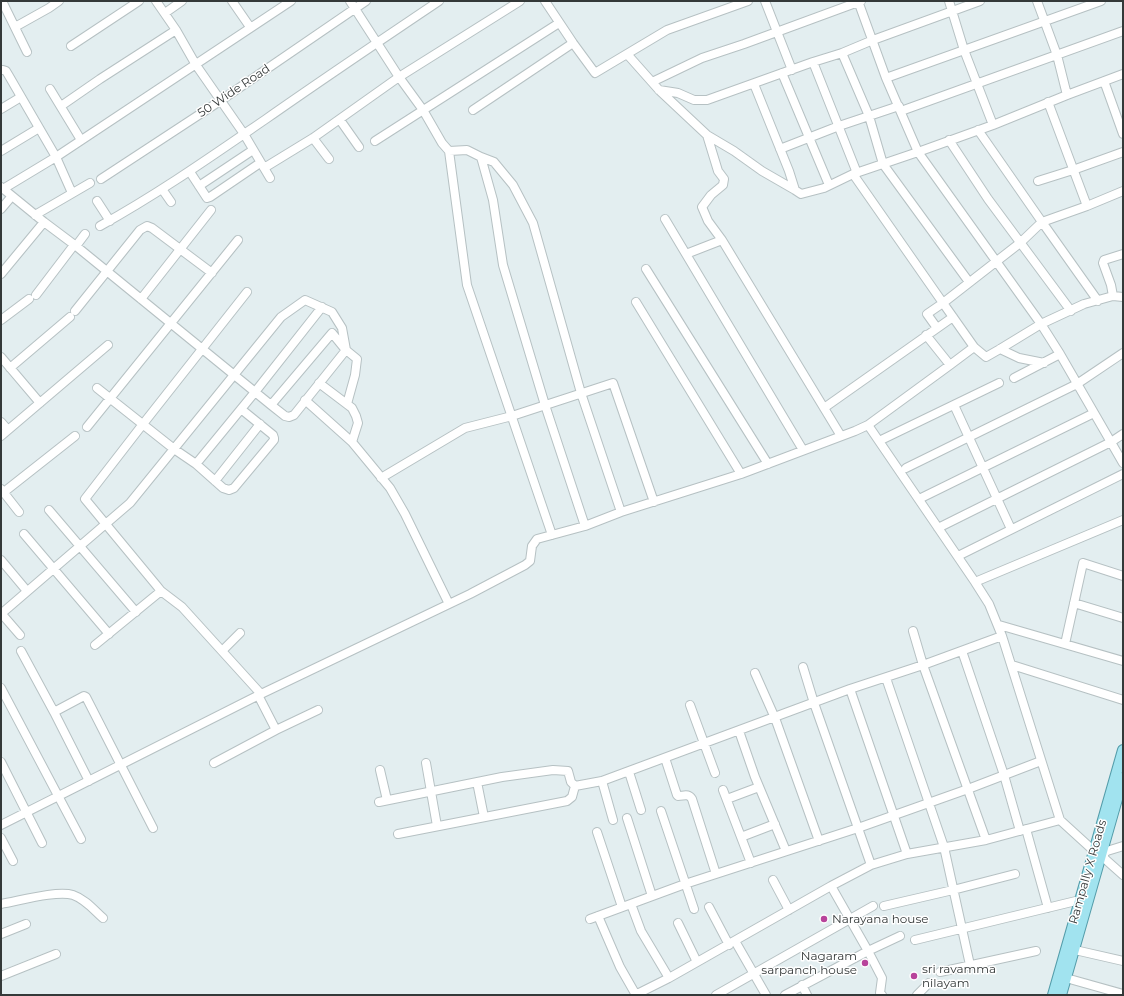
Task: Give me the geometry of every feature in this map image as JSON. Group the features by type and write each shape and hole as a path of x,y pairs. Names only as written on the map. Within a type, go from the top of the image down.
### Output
{"main road":[{"name":"Rampally X Roads","path":"1061,995 1075,950 1100,853 1123,750"},
{"path":"1100,853 1123,778"},
{"name":"Rampally X Roads","path":"1053,995 1080,900 1100,853"}],"street":[{"path":"2,1 27,52"},
{"path":"14,27 59,1"},
{"path":"71,46 139,1"},
{"path":"156,1 176,30 196,65 244,134 270,178"},
{"path":"165,13 182,1"},
{"path":"232,1 250,27"},
{"path":"20,635 2,612 130,503 234,374 281,317 305,300 332,312 342,328 346,350 294,415 289,417 285,416 234,374 141,299 2,188 81,140 291,1"},
{"path":"350,1 399,77 423,110 442,143 449,151 467,285 552,535"},
{"name":"50 Wide Road","path":"101,179 220,101 366,1"},
{"path":"100,226 190,172 377,42 439,1"},
{"path":"190,172 207,198 210,197 313,138 399,77 520,1"},
{"path":"545,1 572,43 595,73 667,30 748,1"},
{"path":"765,1 792,70"},
{"path":"652,82 702,58 859,1 886,78 918,152 1060,354 1123,463"},
{"path":"949,1 964,50 993,125"},
{"path":"659,90 678,93 694,100 707,100 842,53 873,40 980,1"},
{"path":"1036,1 1057,55 1067,95"},
{"path":"886,78 1101,1"},
{"path":"375,140 559,22"},
{"path":"61,106 176,30"},
{"path":"780,149 869,116 977,85 1123,32"},
{"path":"473,110 572,43"},
{"path":"842,53 869,116 883,164 969,282"},
{"path":"626,54 659,90 707,135 734,151 762,171 801,194 993,125 1048,102 1123,74"},
{"path":"813,62 839,126 855,174 974,347 986,357 1000,350 1040,324 1084,304 1113,296 1123,297"},
{"path":"1,70 6,71 56,156 72,193"},
{"path":"782,73 829,185"},
{"path":"1104,81 1120,116 1123,134"},
{"path":"754,84 789,170 795,190"},
{"path":"50,89 81,140"},
{"path":"1,109 21,97"},
{"path":"1048,102 1087,206"},
{"path":"340,120 359,147"},
{"path":"1,151 39,128"},
{"path":"978,130 1098,301"},
{"path":"707,135 718,171 724,180 723,185 711,195 702,207 708,221 722,240 841,436"},
{"path":"313,138 329,159"},
{"path":"949,140 988,199 1071,311"},
{"path":"199,186 253,150"},
{"path":"449,151 467,150 494,162 513,185 533,223 581,393 621,512"},
{"path":"1038,181 1074,170 1123,152"},
{"path":"481,157 493,200 503,265 545,405 585,526"},
{"path":"35,215 90,183"},
{"path":"162,189 171,202"},
{"path":"937,328 927,314 1020,243 1042,222 1123,191"},
{"path":"1,209 12,196"},
{"path":"96,201 110,221"},
{"path":"141,299 211,210"},
{"path":"665,219 803,450"},
{"path":"1,274 44,222"},
{"path":"10,368 73,314 140,230 147,226 180,248 212,273"},
{"path":"1,320 33,297 85,234"},
{"path":"87,427 172,324 238,240"},
{"path":"686,254 722,240"},
{"path":"1113,296 1111,285 1103,263 1104,260 1108,258 1123,254"},
{"path":"646,269 768,464"},
{"path":"247,292 85,499 161,592 182,607 260,694 276,730"},
{"path":"636,302 741,474"},
{"path":"196,464 322,307"},
{"path":"824,408 953,317"},
{"path":"271,405 332,333 346,350 357,359 355,375 347,404"},
{"path":"926,335 950,365"},
{"path":"1,436 108,345"},
{"path":"1,825 260,694 449,604 524,565 530,561 532,546 537,539 585,526 621,512 741,474 868,425 974,347"},
{"path":"1000,350 1019,358 1044,363"},
{"path":"906,468 1077,384 1123,353"},
{"path":"1014,378 1060,354"},
{"path":"1,357 40,403"},
{"path":"319,383 352,408 358,423 352,442"},
{"path":"381,478 465,428 512,416 613,383 654,502"},
{"path":"879,441 999,383"},
{"path":"97,388 174,449 196,464 223,488 229,490 234,488 274,440 273,435 241,409"},
{"path":"305,400 352,442 390,488 405,514 449,604"},
{"path":"954,405 1011,529"},
{"path":"919,499 1094,413"},
{"path":"1,422 8,430"},
{"path":"215,481 260,424"},
{"path":"868,425 989,604 999,625 1060,820 1100,853 1123,875"},
{"path":"938,528 1111,442 1123,434"},
{"path":"19,512 2,490 75,436"},
{"path":"958,556 1123,474"},
{"path":"49,510 136,612"},
{"path":"975,582 1123,520"},
{"path":"24,534 109,634"},
{"path":"1,560 27,591"},
{"path":"1065,644 1083,563 1123,576"},
{"path":"95,645 161,592"},
{"path":"1074,603 1123,618"},
{"path":"999,625 1123,661"},
{"path":"913,631 923,665 986,840"},
{"path":"222,651 240,633"},
{"path":"575,786 602,781 629,772 850,689 886,678 1002,636"},
{"path":"21,651 89,780"},
{"path":"962,651 1024,830 1048,908"},
{"path":"1012,665 1123,700"},
{"path":"803,667 814,703 871,865"},
{"path":"755,673 775,718 819,841"},
{"path":"886,678 944,847 970,965"},
{"path":"1,688 81,839"},
{"path":"850,689 907,854"},
{"path":"54,712 85,696 153,828"},
{"path":"690,705 715,773"},
{"path":"214,763 276,730 318,710"},
{"path":"738,731 786,851"},
{"path":"665,758 677,795 688,795 692,799 716,874"},
{"path":"590,919 685,884 893,816 1041,761"},
{"path":"1,762 42,843"},
{"path":"426,764 437,826"},
{"path":"380,770 383,801 502,777 559,770 568,771 575,786 572,797 567,800 398,834"},
{"path":"629,772 641,810"},
{"path":"602,781 613,820"},
{"path":"477,782 484,817"},
{"path":"727,798 759,786"},
{"path":"724,790 751,863"},
{"path":"660,810 694,909"},
{"path":"627,818 652,896"},
{"path":"598,916 620,967 636,995 732,943 830,886 871,865 907,854 986,840 1060,820"},
{"path":"741,837 775,824"},
{"path":"597,832 622,907"},
{"path":"1,838 14,862"},
{"path":"1100,853 1123,846"},
{"path":"884,906 1015,874"},
{"path":"773,880 789,910"},
{"path":"830,886 882,978 880,993 882,995"},
{"path":"1,904 60,893 73,895 84,900 102,918"},
{"path":"915,940 1080,900"},
{"path":"631,904 641,931 669,978"},
{"path":"716,995 873,906"},
{"path":"709,907 754,974 766,995"},
{"path":"678,923 697,962"},
{"path":"1,934 26,924"},
{"path":"785,995 868,951 900,936"},
{"path":"1075,950 1123,961"},
{"path":"940,972 1036,951"},
{"path":"1,976 56,954"},
{"path":"1066,978 1123,994"},
{"path":"917,995 929,984"},
{"path":"802,985 807,995"}],"place":[{"name":"Narayana house","path":"824,919"},
{"name":"Nagaram sarpanch house","path":"865,963"},
{"name":"sri ravamma nilayam","path":"914,976"}]}
